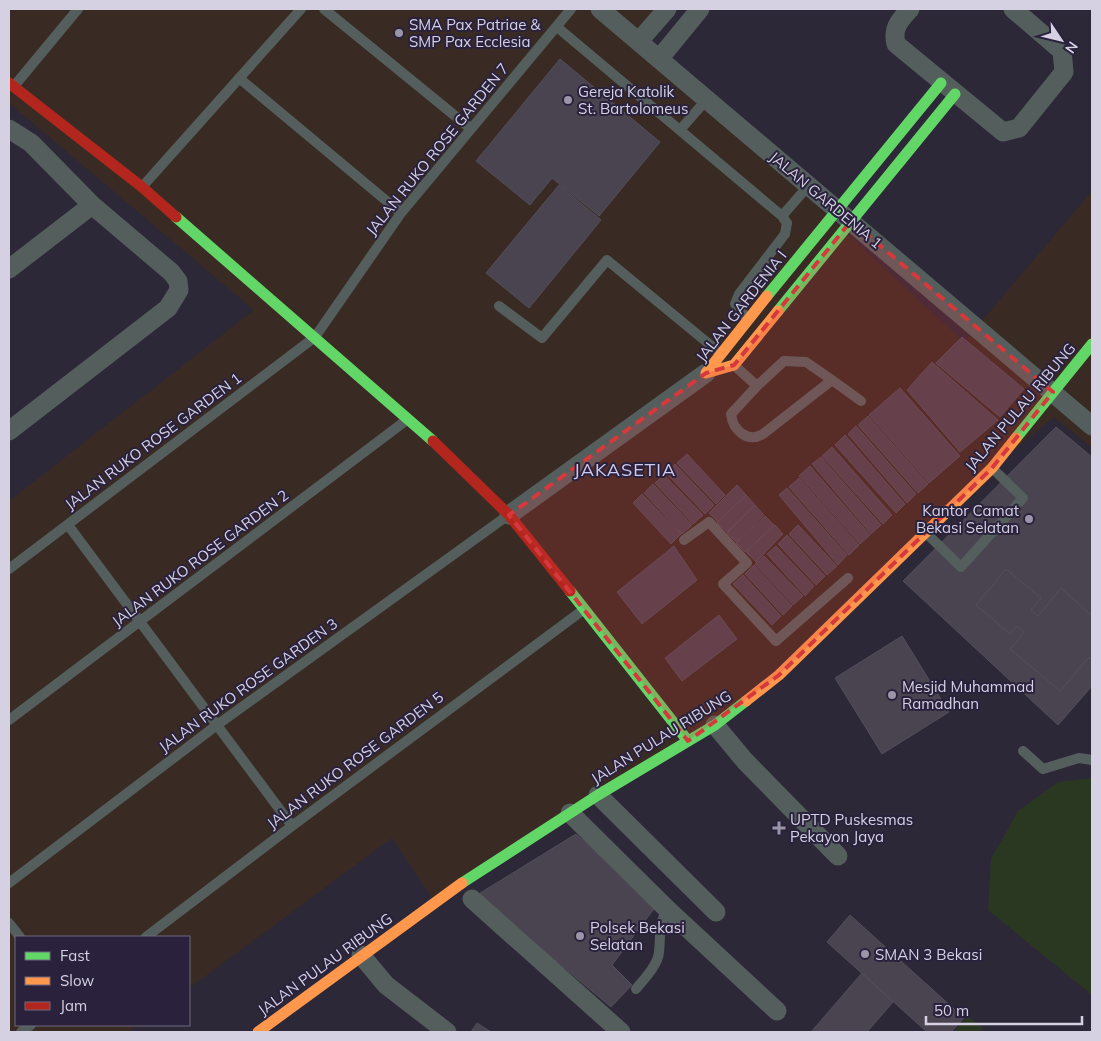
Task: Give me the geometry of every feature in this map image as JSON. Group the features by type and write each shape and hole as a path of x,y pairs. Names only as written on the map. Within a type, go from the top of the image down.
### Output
{"street":[{"name":"JALAN GARDENIA 1","path":"600,9 1092,426"},
{"path":"639,41 666,9"},
{"path":"659,58 700,9"},
{"path":"910,9 897,25 894,35 896,44 948,89 1003,132 1019,128 1064,72 1062,51 1013,9"},
{"path":"11,85 142,187 451,456 509,515 546,558 688,741"},
{"name":"JALAN GARDENIA I","path":"706,373 836,209 948,89"},
{"name":"JALAN GARDENIA I","path":"706,373 734,365 851,221 948,89"},
{"path":"9,129 31,143 92,205 171,272 178,281 179,290 168,308 9,432"},
{"path":"9,269 92,205"},
{"name":"JALAN PULAU RIBUNG","path":"258,1032 454,888 598,795 714,725 779,675 992,468 1092,344"},
{"path":"509,515 706,373"},
{"path":"714,725 745,761 838,856"},
{"path":"598,795 716,912"},
{"path":"570,814 667,909 777,1011"},
{"path":"472,899 621,1032"},
{"path":"362,955 386,985 448,1032"}],"lane":[{"path":"11,85 78,9"},
{"path":"142,187 301,9"},
{"path":"324,9 470,128"},
{"name":"JALAN RUKO ROSE GARDEN 7","path":"315,337 401,213 571,9"},
{"path":"557,27 782,216 787,224 786,234 739,294 735,304 748,319"},
{"path":"239,78 401,213"},
{"path":"680,130 706,99"},
{"path":"782,216 809,185"},
{"path":"499,306 542,338 607,260 721,353 757,386"},
{"name":"JALAN RUKO ROSE GARDEN 1","path":"9,569 315,337"},
{"path":"832,380 763,434 752,439 737,429 731,414 784,360 806,362 832,380 860,401"},
{"name":"JALAN RUKO ROSE GARDEN 2","path":"9,720 409,419"},
{"path":"925,533 960,567 1023,498 992,468"},
{"name":"JALAN RUKO ROSE GARDEN 3","path":"9,883 217,725 509,515"},
{"path":"684,540 709,522 747,563 723,584 776,642 848,578"},
{"path":"68,525 292,826"},
{"path":"815,607 831,624"},
{"name":"JALAN RUKO ROSE GARDEN 5","path":"147,936 584,609"},
{"path":"1023,751 1043,769 1079,758 1092,760"},
{"path":"636,989 657,959 659,953 658,934 667,909"},
{"path":"9,923 19,936"}],"highlighted area":[{"path":"851,221 1053,392 992,468 779,675 688,741 509,515 706,373 734,365"}],"shaded area":[{"path":"9,9 677,9 644,45 964,342 1092,191 1092,448 1054,417 992,468 794,668 436,904 392,838 190,987 190,936 15,936 15,1026 137,1026 128,1032 9,1032 9,501 254,310 9,103"}],"green space":[{"path":"1092,778 1092,995 988,910 991,859 1018,811 1058,782"},
{"path":"968,1016 983,1028 980,1032 954,1032"}],"building":[{"name":"Gereja Katolik St. Bartolomeus","path":"560,59 660,142 599,216 552,178 530,205 476,161"},
{"path":"559,185 601,220 529,308 486,273"},
{"path":"962,337 1024,389 1000,417 936,363"},
{"path":"932,362 998,420 960,452 907,390"},
{"path":"900,388 960,456 929,483 869,415"},
{"path":"868,416 928,484 918,493 858,425"},
{"path":"856,426 916,494 907,503 848,434"},
{"name":"Kantor Camat Bekasi Selatan","path":"1056,427 1092,457 1092,686 1058,725 903,581"},
{"path":"845,435 905,504 896,513 835,445"},
{"path":"832,447 892,515 883,524 822,456"},
{"path":"687,454 725,495 716,504 677,463"},
{"path":"821,457 881,525 871,534 812,464"},
{"path":"675,464 714,505 705,514 666,473"},
{"path":"810,466 870,535 860,544 799,476"},
{"path":"664,475 703,515 693,524 655,483"},
{"path":"799,478 859,545 849,555 789,487"},
{"path":"653,484 692,525 682,534 644,493"},
{"path":"737,485 746,495 718,522 709,513"},
{"path":"787,488 847,555 838,565 779,495"},
{"path":"642,494 681,534 671,544 633,503"},
{"path":"746,495 755,505 727,532 717,523"},
{"path":"755,505 764,515 736,542 727,533"},
{"path":"765,516 774,525 745,552 736,543"},
{"path":"775,525 783,534 756,562 746,552"},
{"path":"798,525 837,566 827,575 789,534"},
{"path":"787,535 825,576 816,585 778,544"},
{"path":"674,546 697,580 642,624 617,592"},
{"path":"776,546 814,586 805,596 767,554"},
{"path":"764,556 803,596 793,605 755,564"},
{"path":"754,565 792,606 783,615 745,574"},
{"path":"1006,569 1041,598 1031,610 1038,616 1061,588 1092,616 1092,660 1089,657 1060,691 1010,649 1024,632 1017,626 1010,634 976,605"},
{"path":"743,575 781,616 772,625 733,584"},
{"path":"719,615 737,639 682,681 665,658"},
{"name":"Mesjid Muhammad Ramadhan","path":"902,636 949,712 882,754 835,678"},
{"name":"Polsek Bekasi Selatan","path":"576,834 656,906 612,965 632,985 611,1007 477,895"},
{"path":"850,915 964,1018 951,1032 927,1032 827,942"},
{"path":"862,973 893,1002 867,1032 811,1032"},
{"path":"477,1023 491,1032 471,1032"}],"traffic: fast":[{"path":"767,296 941,83"},
{"path":"778,311 955,94"},
{"path":"176,217 433,441"},
{"path":"1016,438 1092,344"},
{"path":"570,591 688,741"},
{"path":"462,883 598,795 715,725 746,701"}],"traffic: slow":[{"path":"767,296 706,373 734,365 778,311"},
{"path":"746,701 779,675 992,468 1016,438"},
{"path":"258,1032 462,883"}],"traffic: jam":[{"path":"9,83 142,187 176,217"},
{"path":"433,441 509,515 570,591"}],"place":[{"name":"SMA Pax Patriae & SMP Pax Ecclesia","path":"399,33"},
{"name":"Gereja Katolik St. Bartolomeus","path":"568,100"},
{"name":"Kantor Camat Bekasi Selatan","path":"1029,519"},
{"name":"Mesjid Muhammad Ramadhan","path":"892,695"},
{"name":"UPTD Puskesmas Pekayon Jaya","path":"779,828"},
{"name":"Polsek Bekasi Selatan","path":"580,936"},
{"name":"SMAN 3 Bekasi","path":"865,954"}],"district":[{"name":"JAKASETIA","path":"625,469"}]}
